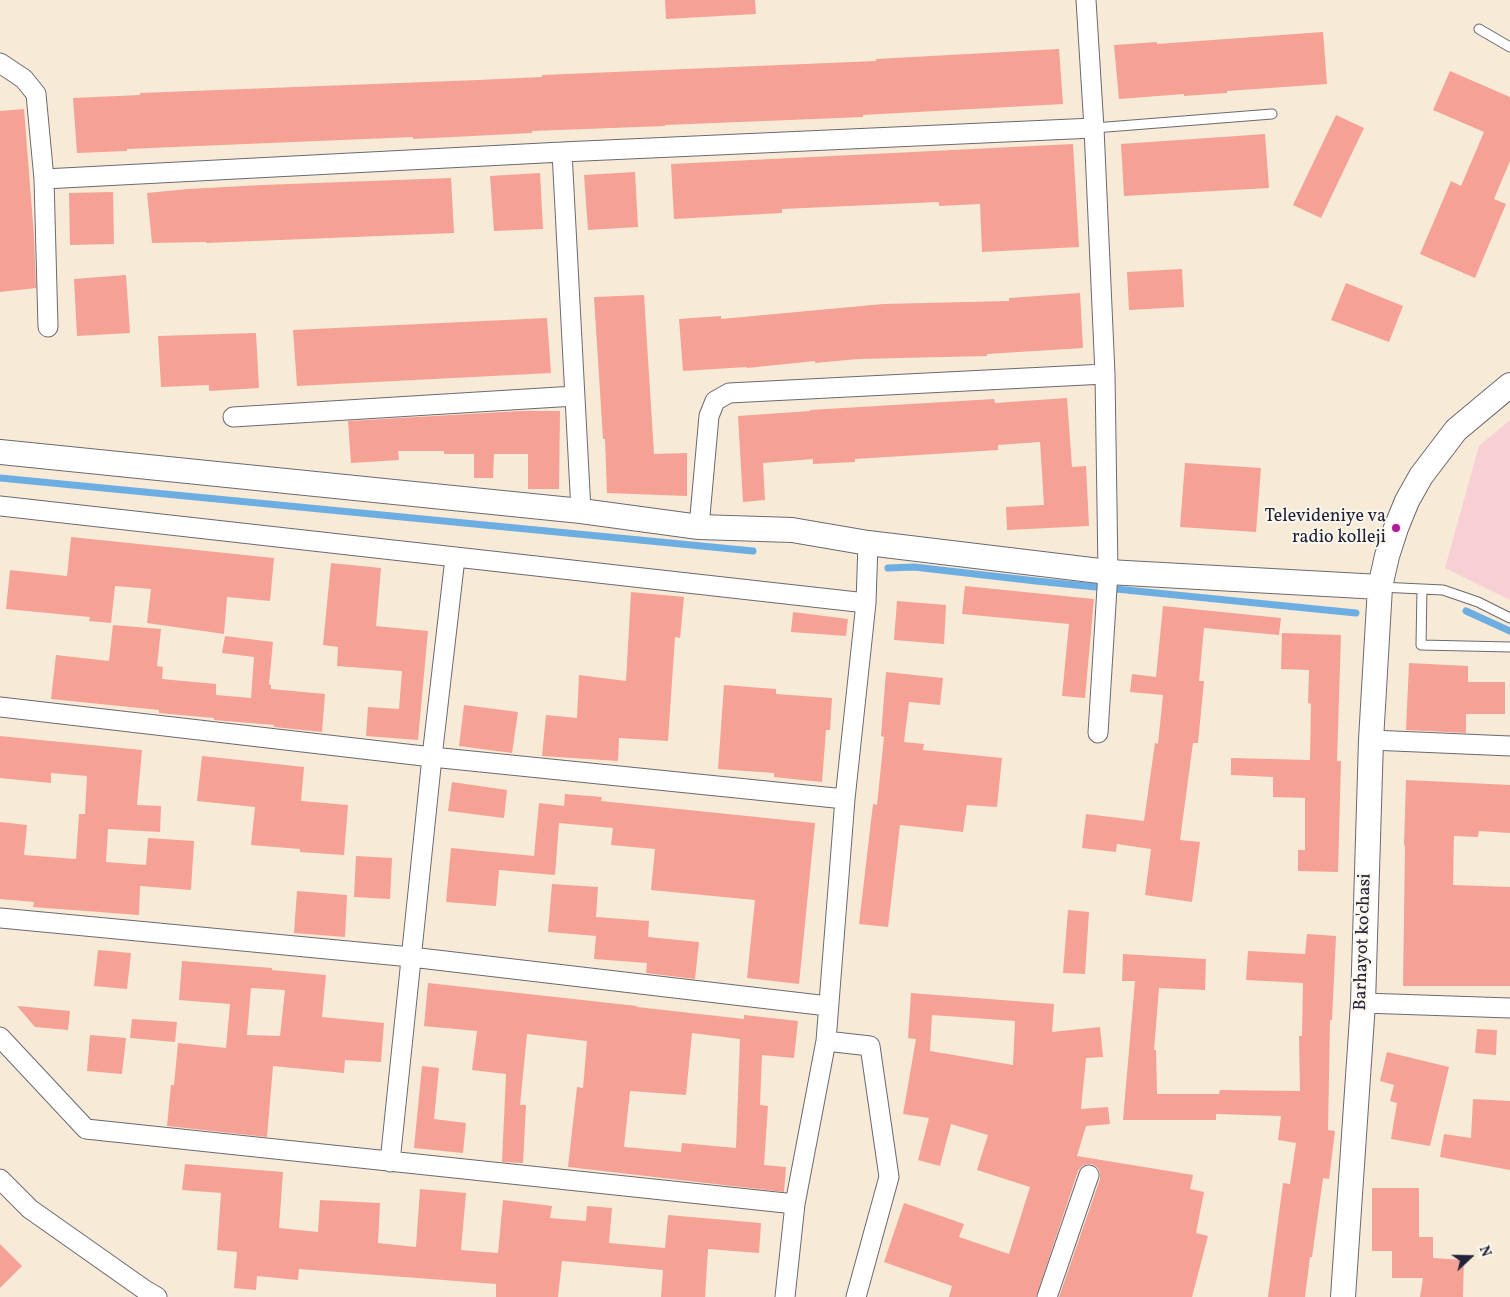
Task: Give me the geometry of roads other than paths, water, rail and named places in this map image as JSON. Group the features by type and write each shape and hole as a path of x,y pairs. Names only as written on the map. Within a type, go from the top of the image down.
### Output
{"street":[{"path":"1086,0 1105,374 1108,572 1098,733"},
{"path":"0,63 24,79 36,94 44,179 48,326"},
{"path":"44,179 562,152 1094,128"},
{"path":"562,152 580,511"},
{"path":"700,526 709,416 715,401 729,393 1105,374"},
{"name":"Barhayot ko'chasi","path":"1343,1297 1363,1003 1371,740 1380,587 1396,528 1407,500 1421,476 1456,430 1510,385"},
{"path":"232,417 575,396"},
{"path":"0,452 580,511 700,526 792,530 868,543 1108,572 1380,587"},
{"path":"0,506 866,603"},
{"path":"785,1297 795,1204 826,1041 845,799 866,603 868,543"},
{"path":"390,1162 432,756 455,558"},
{"path":"0,707 432,756 845,799"},
{"path":"1371,740 1510,746"},
{"path":"0,918 411,956 828,1006"},
{"path":"1363,1003 1510,1008"},
{"path":"0,1037 86,1129 795,1204"},
{"path":"826,1041 870,1046 889,1177 856,1297"},
{"path":"1047,1297 1089,1175"},
{"path":"0,1178 30,1209 144,1290 157,1297"}],"lane":[{"path":"1478,29 1510,47"},
{"path":"1094,128 1272,114"},
{"path":"1380,587 1443,590 1478,602 1510,618"},
{"path":"1422,589 1421,645 1510,647"}],"waterway":[{"path":"0,478 753,551"},
{"path":"888,568 914,567 1356,613"},
{"path":"1466,611 1510,631"}],"place":[{"name":"Televideniye va radio kolleji","path":"1396,528"}]}
